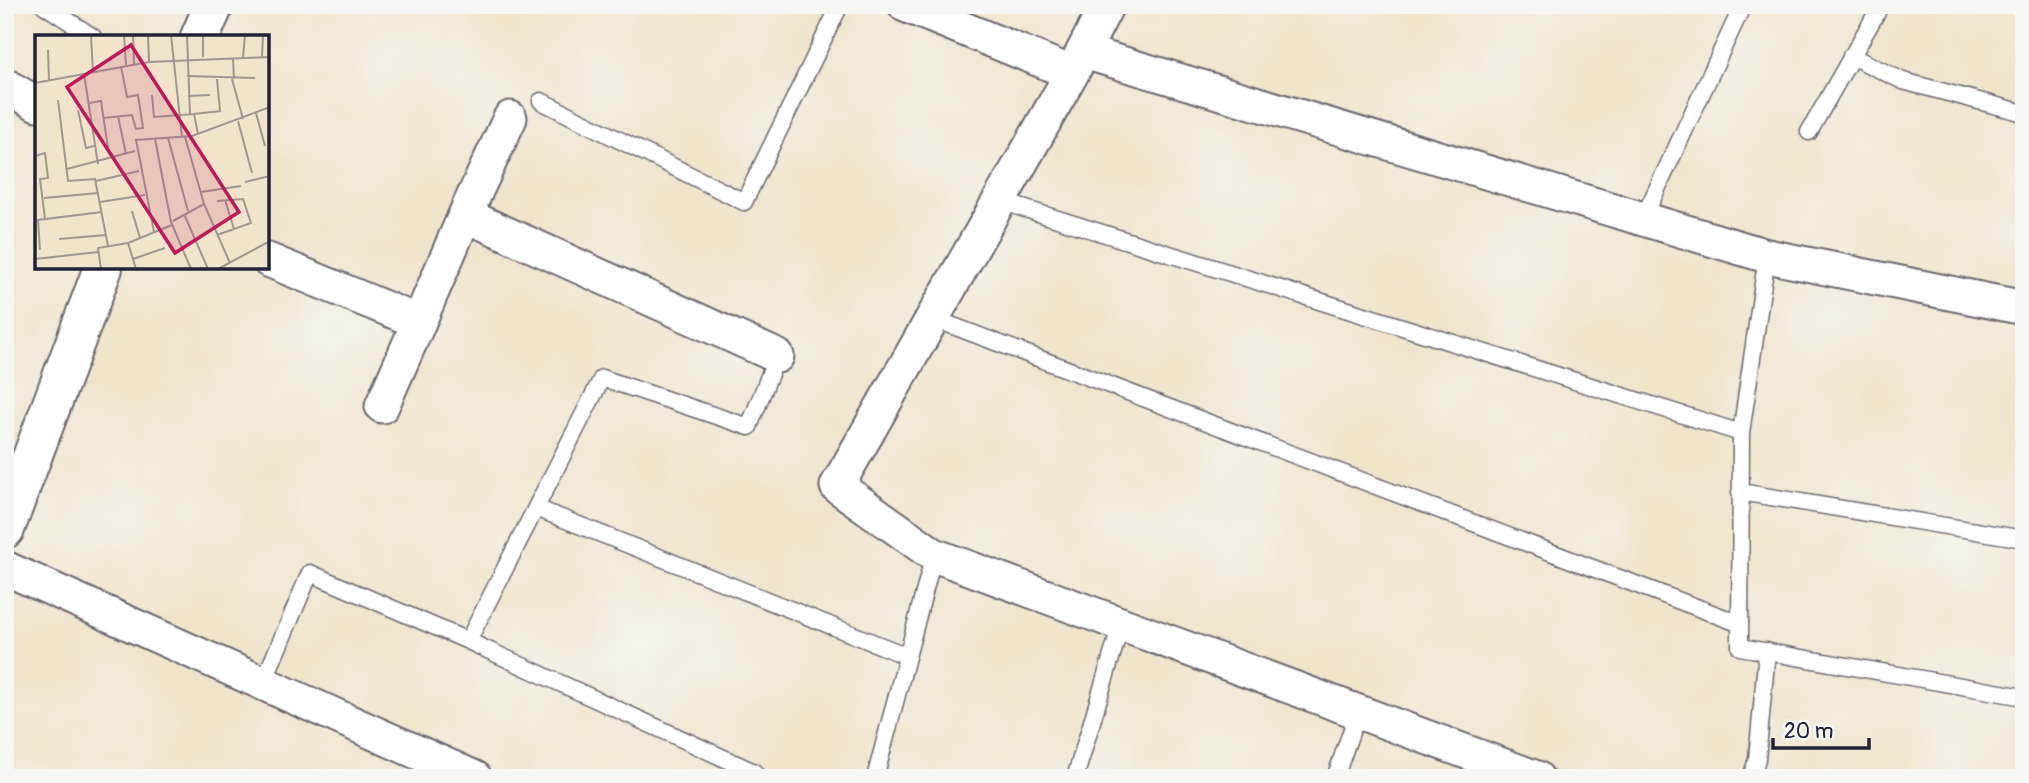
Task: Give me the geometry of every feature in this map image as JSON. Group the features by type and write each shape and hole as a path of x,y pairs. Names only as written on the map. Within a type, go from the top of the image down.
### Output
{"street":[{"path":"201,35 214,5"},
{"path":"905,5 1078,63 1643,219 1767,256 2024,308"},
{"path":"1107,5 1078,63 837,486 933,555 1537,778"},
{"path":"5,85 35,103"},
{"path":"382,406 510,118"},
{"path":"465,215 777,356"},
{"path":"270,261 419,322"},
{"path":"5,529 15,474 102,270"},
{"path":"5,568 475,778"}],"lane":[{"path":"44,5 90,35"},
{"path":"541,101 744,202 840,5"},
{"path":"1643,219 1743,5"},
{"path":"1809,132 1881,5"},
{"path":"1851,56 1903,81 2024,113"},
{"path":"1000,201 1741,433"},
{"path":"1767,256 1741,433 1738,623 1740,647 2024,697"},
{"path":"932,318 1738,623"},
{"path":"468,641 602,378 749,426 777,356"},
{"path":"1740,492 2024,539"},
{"path":"536,508 907,656"},
{"path":"875,778 933,555"},
{"path":"263,683 310,573 468,641 754,772"},
{"path":"1075,778 1121,625"},
{"path":"1751,778 1757,759 1768,652"},
{"path":"1335,778 1358,712"}]}
